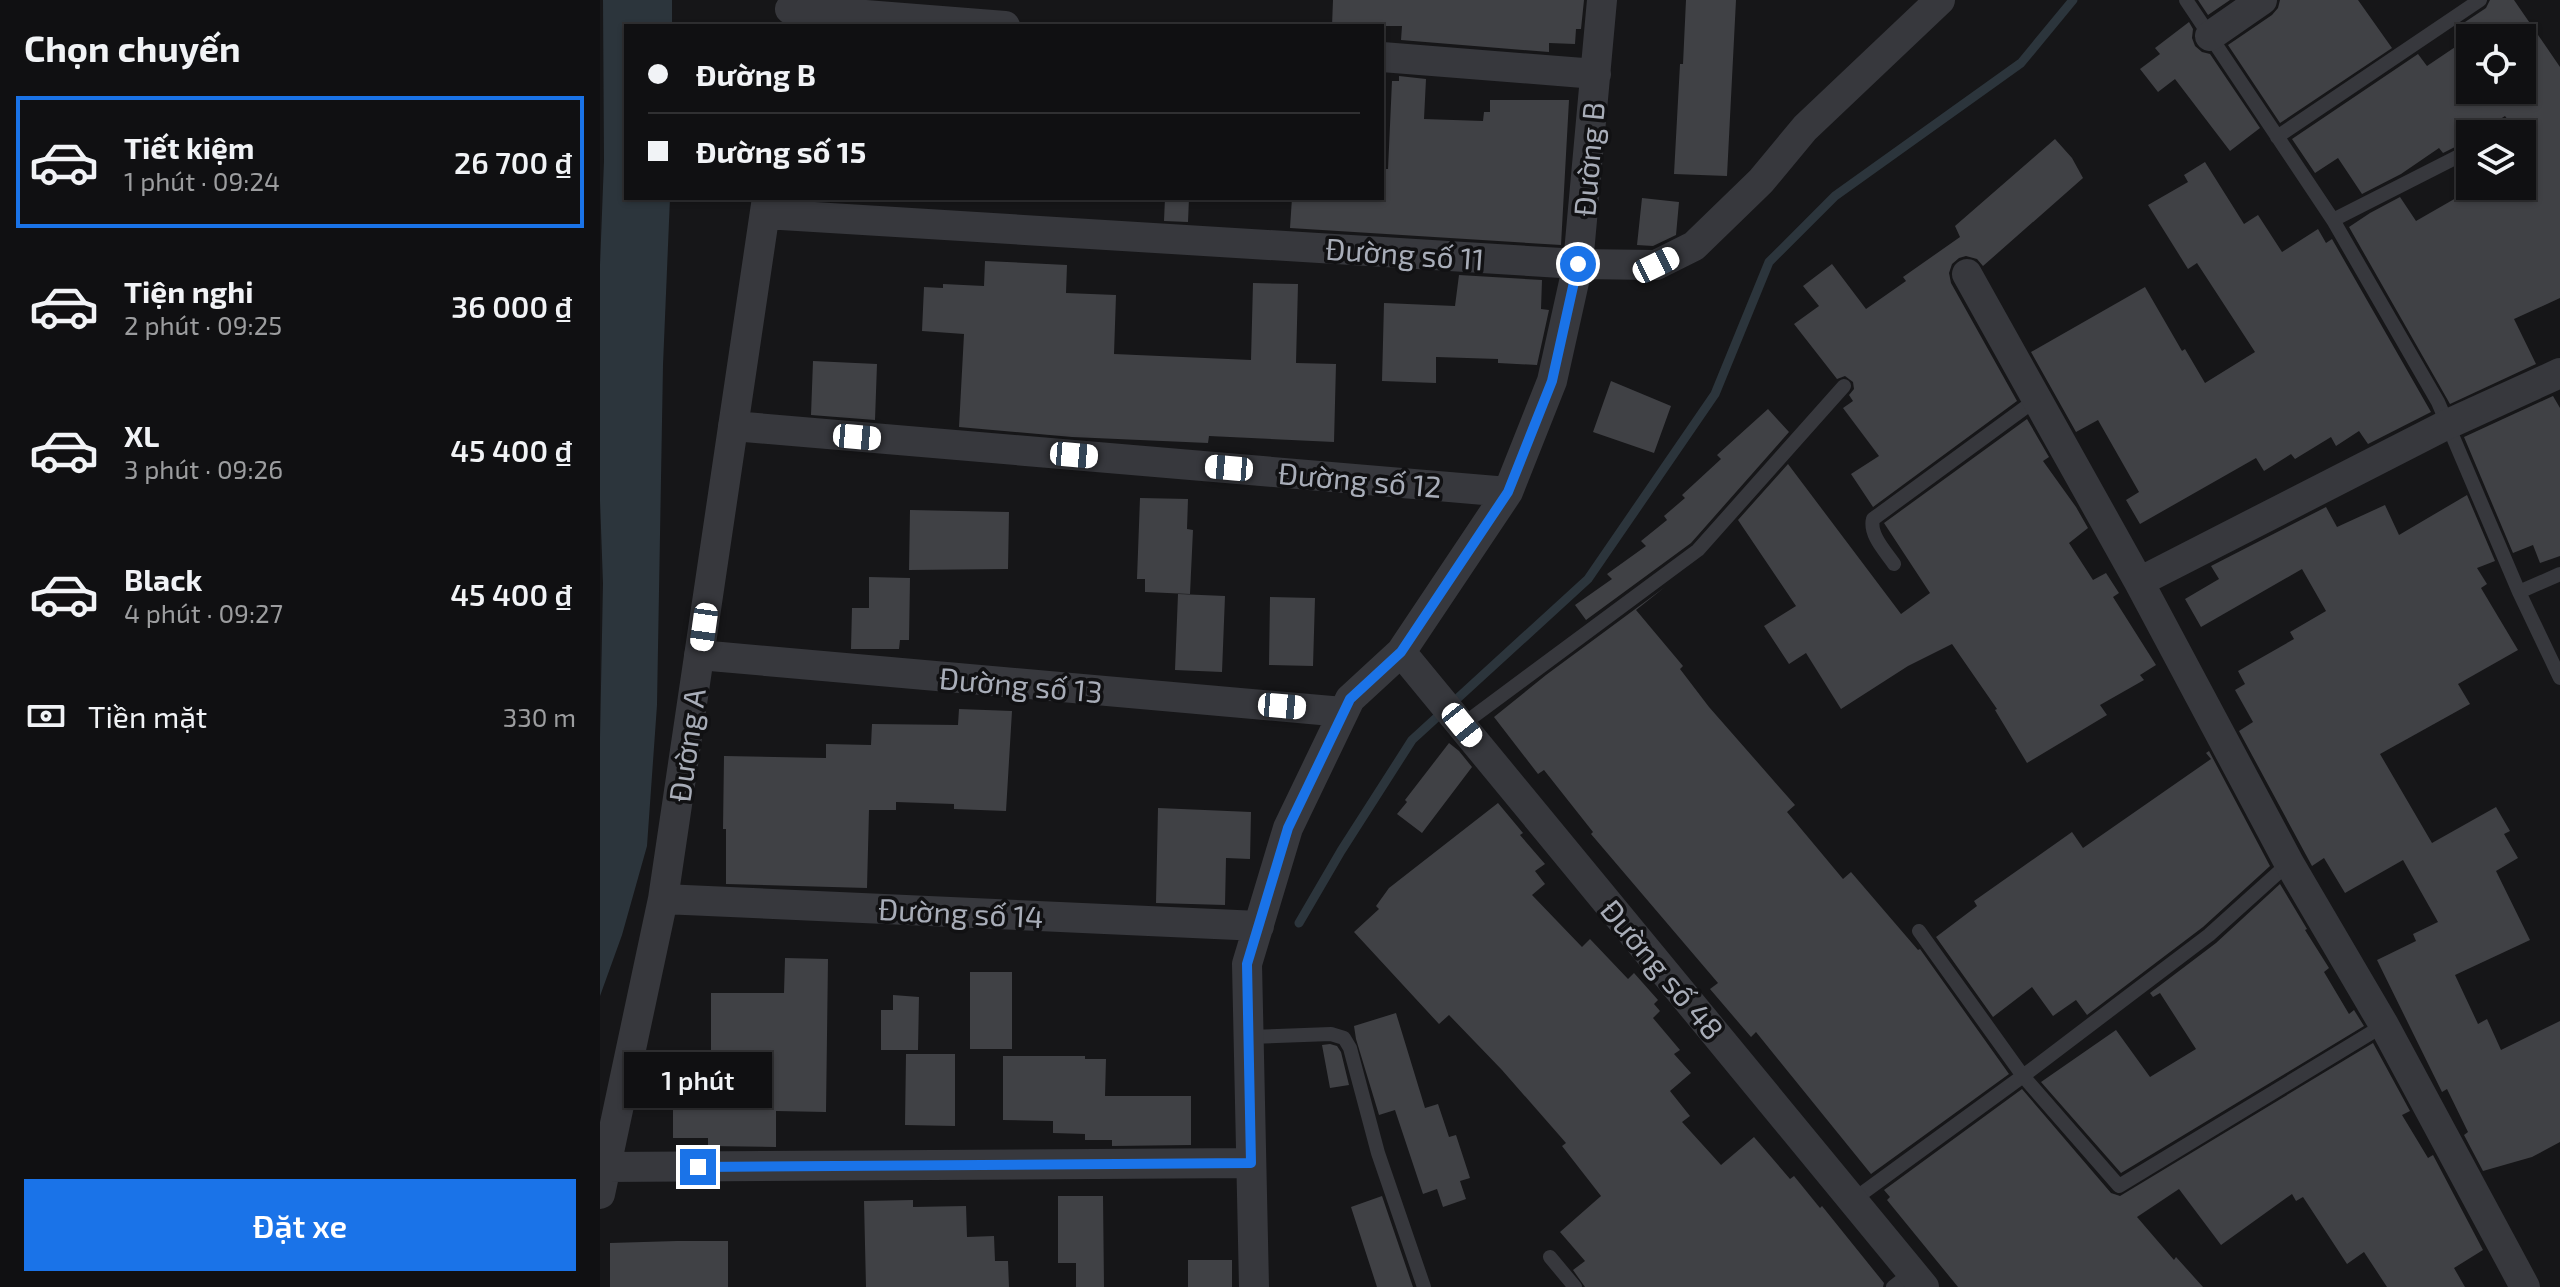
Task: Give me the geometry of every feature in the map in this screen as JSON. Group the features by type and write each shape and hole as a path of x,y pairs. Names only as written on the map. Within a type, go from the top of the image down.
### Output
{"street":[{"name":"Đường B","path":"1254,1287 1247,964 1288,828 1343,712 1350,699 1401,652 1508,492 1552,381 1578,264 1602,0"},
{"name":"Đường số 11","path":"766,206 1578,264 1656,265 1694,246 1761,181 1805,128 1940,0"},
{"path":"2210,36 2262,0"},
{"path":"789,12 974,24"},
{"path":"1384,57 1596,74"},
{"name":"Đường A","path":"603,1181 663,899 766,206"},
{"path":"1967,274 2139,582 2289,863 2384,1025 2525,1287"},
{"path":"2139,582 2446,425 2560,373"},
{"name":"Đường số 12","path":"733,426 1508,492"},
{"name":"Đường số 48","path":"1401,652 1853,1200 1910,1282"},
{"name":"Đường số 13","path":"699,655 1343,712"},
{"name":"Đường số 14","path":"663,899 1259,926"},
{"path":"603,1181 1251,1163"}],"lane":[{"path":"2186,0 2333,220 2438,402 2519,592 2560,678"},
{"path":"2277,137 2480,0"},
{"path":"2333,220 2456,158"},
{"path":"1458,720 1698,550 1844,386"},
{"path":"1894,564 1871,527 1873,519 2037,399"},
{"path":"2519,592 2560,574"},
{"path":"1853,1200 2209,935 2289,863"},
{"path":"1919,931 2023,1076 2119,1186 2384,1025"},
{"path":"1248,1037 1331,1034 1344,1038 1350,1048 1378,1153 1424,1287"},
{"path":"1550,1257 1575,1287"}],"shaded area":[{"path":"603,0 672,0 672,24 624,24 624,200 670,200 663,365 657,705 647,846 622,935 600,996 603,583 600,265 604,161"}],"building":[{"path":"1333,0 1584,0 1581,29 1576,29 1575,44 1549,43 1549,52 1401,40 1402,26 1332,24"},
{"path":"1686,0 1736,0 1727,176 1674,174"},
{"path":"2198,0 2230,0 2208,15"},
{"path":"2280,0 2358,0 2392,48 2280,123 2228,45 2272,15"},
{"path":"2490,0 2514,0 2530,24 2466,24 2465,22 2486,8"},
{"path":"2189,22 2195,46 2210,54 2260,128 2230,151 2175,79 2158,92 2140,69 2160,54 2155,48"},
{"path":"2536,32 2560,67 2560,298 2514,319 2536,364 2450,404 2349,227 2400,197 2416,221 2456,198 2536,200 2536,120 2508,120 2505,116 2499,120 2456,120 2456,146 2443,153 2439,148 2401,174 2362,194 2338,158 2315,173 2292,139 2418,54 2427,66 2456,46 2456,104 2536,104"},
{"path":"1399,76 1426,79 1424,119 1483,121 1484,112 1490,112 1490,100 1569,100 1561,245 1290,228 1292,200 1384,200 1392,81 1399,81"},
{"path":"2055,139 2072,158 2083,178 1983,266 1977,259 1966,256 1952,264 1949,273 1951,283 2017,401 1873,507 1851,474 1879,456 1843,408 1853,401 1849,395 1854,389 1853,382 1845,376 1837,379 1794,324 1819,306 1803,286 1832,264 1866,309 1906,281 1903,277 1960,237 1955,226"},
{"path":"2205,162 2244,224 2258,215 2282,252 2318,229 2326,243 2332,239 2431,412 2368,444 2359,431 2336,446 2331,437 2295,459 2291,454 2264,471 2256,458 2140,524 2126,500 2139,492 2098,420 2076,432 2031,352 2145,287 2182,351 2185,349 2205,383 2255,352 2197,263 2188,269 2148,205 2188,182 2184,175"},
{"path":"1642,198 1679,202 1676,235 1653,246 1637,245"},
{"path":"1165,200 1189,200 1188,222 1164,221"},
{"path":"985,261 1067,265 1066,293 1116,295 1114,354 1251,360 1253,283 1298,284 1296,363 1336,364 1334,442 1209,436 1208,443 1072,437 959,427 964,334 922,331 924,287 943,288 943,284 984,286"},
{"path":"1459,275 1542,280 1541,309 1549,310 1537,365 1498,363 1498,359 1436,357 1436,383 1382,381 1384,303 1455,306"},
{"path":"813,361 877,364 875,420 811,415"},
{"path":"1611,381 1671,406 1654,453 1593,432"},
{"path":"2553,396 2560,408 2560,556 2540,563 2533,545 2513,553 2464,437"},
{"path":"1768,409 1789,432 1691,543 1586,620 1575,605 1612,579 1607,574 1646,546 1641,541 1667,520 1664,516 1685,498 1682,495 1721,459 1717,455"},
{"path":"2027,419 2049,457 2043,461 2088,528 2069,543 2093,580 2106,573 2119,593 2113,597 2156,665 2140,675 2144,680 2100,705 2107,715 2027,763 1997,709 1952,644 1908,666 1841,709 1806,653 1789,664 1764,626 1796,606 1738,520 1788,464 1901,614 1930,593 1884,523"},
{"path":"2467,495 2495,561 2477,568 2487,584 2481,588 2518,650 2458,684 2470,704 2380,754 2432,843 2496,807 2510,831 2504,834 2518,858 2496,871 2530,940 2455,975 2478,1024 2487,1019 2501,1050 2560,1021 2560,1142 2532,1157 2483,1171 2464,1135 2468,1132 2447,1089 2442,1092 2377,960 2416,941 2413,934 2438,922 2403,860 2345,893 2324,858 2312,866 2239,731 2253,722 2235,690 2245,684 2238,671 2294,639 2290,632 2326,611 2302,569 2201,627 2185,599 2219,579 2211,566 2326,507 2337,527 2385,505 2399,535"},
{"path":"1140,498 1188,499 1187,529 1193,530 1190,594 1145,592 1145,579 1137,579"},
{"path":"910,510 1009,512 1008,569 909,570"},
{"path":"869,577 910,578 909,640 900,640 899,649 851,649 852,608 869,608"},
{"path":"1665,587 1636,610 1683,666 1680,669 1709,707 1795,805 1787,812 1843,879 1851,872 1920,949 2009,1074 1871,1174 1756,1032 1751,1037 1710,989 1718,983 1591,834 1593,832 1544,770 1538,774 1494,717"},
{"path":"1178,594 1225,596 1222,672 1175,670"},
{"path":"1270,597 1315,598 1313,666 1269,665"},
{"path":"959,709 1012,711 1006,811 954,809 954,804 896,802 896,810 869,810 867,888 726,884 724,756 826,758 826,744 871,745 872,724 958,725"},
{"path":"1449,743 1472,767 1422,833 1397,814"},
{"path":"2209,751 2270,866 2203,927 2087,1015 2076,1000 2053,1016 2032,987 1993,1017 1936,937 1977,906 1974,901 2072,832 2083,848 2211,759 2206,753"},
{"path":"1498,803 1545,864 1535,871 1545,884 1532,895 1582,947 1590,939 1628,979 1634,973 1658,1000 1654,1004 1660,1011 1653,1018 1680,1050 1674,1054 1691,1073 1670,1091 1690,1116 1682,1122 1721,1165 1754,1137 1790,1179 1794,1176 1820,1208 1822,1206 1884,1283 1883,1287 1585,1287 1573,1270 1585,1261 1560,1232 1601,1196 1562,1146 1566,1143 1502,1070 1449,1015 1439,1024 1354,932 1379,909 1376,906 1389,888"},
{"path":"1158,808 1251,812 1250,859 1226,858 1225,905 1156,903"},
{"path":"2280,884 2329,968 2324,972 2349,1014 2354,1010 2364,1026 2121,1173 2041,1082 2116,1030 2150,1077 2196,1049 2160,993 2153,997 2150,993 2216,943"},
{"path":"785,958 828,959 826,1112 776,1111 776,1147 708,1146 708,1138 673,1138 673,1094 696,1095 696,1064 711,1065 711,993 784,993"},
{"path":"970,972 1012,972 1012,1049 970,1049"},
{"path":"893,995 919,997 918,1050 881,1050 881,1010 893,1010"},
{"path":"1396,1013 1425,1108 1438,1104 1449,1137 1456,1135 1470,1178 1460,1181 1466,1199 1443,1207 1437,1189 1423,1194 1395,1110 1379,1115 1356,1039 1354,1026"},
{"path":"2373,1043 2410,1111 2402,1115 2428,1158 2433,1155 2483,1250 2454,1268 2465,1287 2387,1287 2364,1252 2347,1264 2303,1197 2296,1201 2292,1194 2221,1245 2179,1189 2137,1217 2174,1260 2176,1257 2203,1287 1958,1287 1887,1200 1890,1197 1884,1190 2022,1089 2111,1193 2120,1196"},
{"path":"1322,1045 1337,1046 1341,1052 1349,1085 1330,1088"},
{"path":"906,1054 955,1054 955,1126 905,1125"},
{"path":"1003,1056 1106,1059 1105,1096 1191,1096 1191,1145 1112,1146 1112,1140 1085,1140 1085,1134 1053,1133 1053,1121 1003,1120"},
{"path":"1058,1196 1103,1196 1104,1287 1076,1287 1076,1263 1058,1263"},
{"path":"1382,1196 1413,1287 1377,1287 1351,1207"},
{"path":"913,1200 913,1207 966,1206 967,1237 994,1236 995,1261 1008,1261 1009,1287 866,1287 864,1201"},
{"path":"728,1241 728,1287 610,1287 610,1243"},
{"path":"1188,1260 1232,1260 1232,1287 1188,1287"}],"waterway":[{"path":"1299,923 1412,740 1588,579 1715,394 1769,262 1835,196 2021,63 2073,0"}],"route":[{"path":"698,1167 1251,1163 1247,964 1288,828 1350,699 1401,652 1508,492 1552,381 1578,264"}]}
